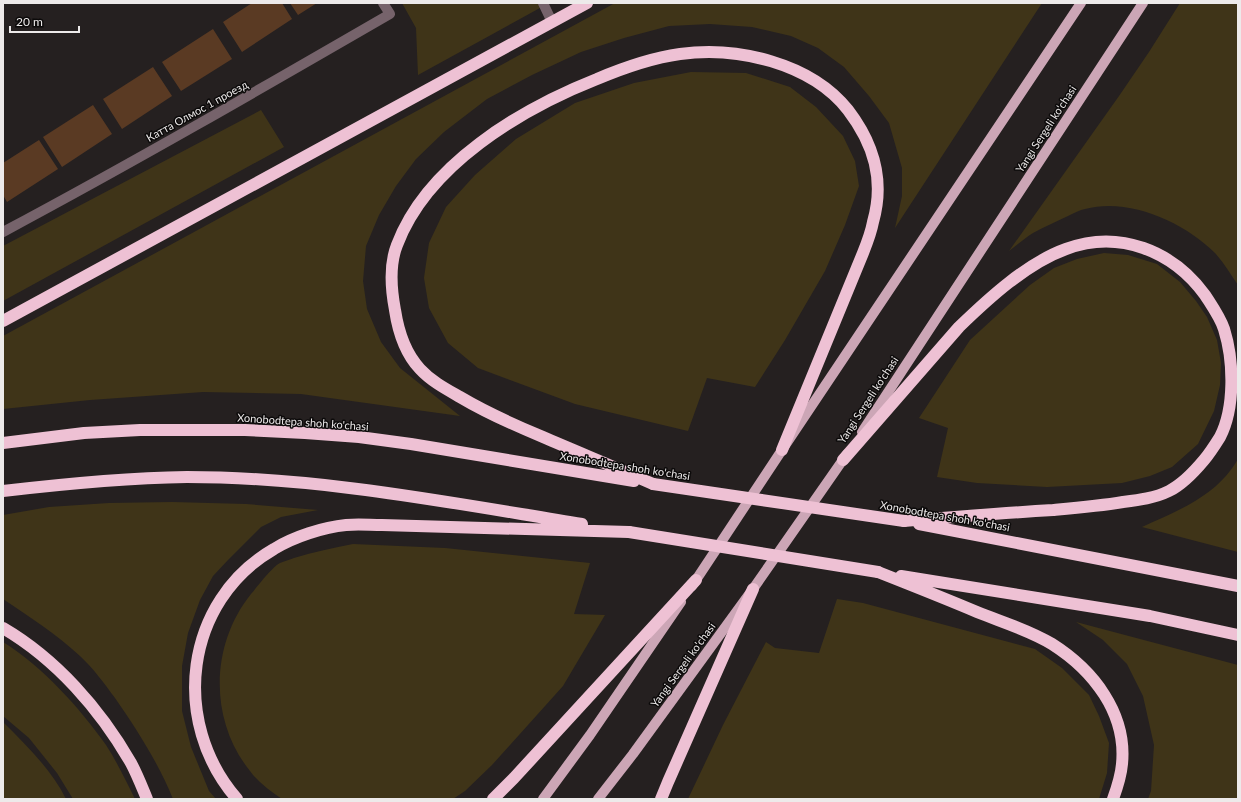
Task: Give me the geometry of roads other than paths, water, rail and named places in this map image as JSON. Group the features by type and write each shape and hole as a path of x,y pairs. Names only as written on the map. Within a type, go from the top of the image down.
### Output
{"highway":[{"path":"3,321 586,3"},
{"path":"653,484 508,423 476,407 432,380 419,368 402,340 396,320 392,283 396,248 410,217 434,187 466,154 494,133 548,101 605,75 643,62 682,53 721,53 755,57 801,72 826,88 844,106 864,134 875,160 878,176 876,207 874,221 864,253 782,450"},
{"path":"843,460 959,327 1017,276 1049,256 1066,248 1081,245 1112,241 1126,243 1155,252 1178,267 1198,286 1218,316 1224,329 1230,356 1230,403 1220,436 1211,452 1182,482 1160,495 1144,499 1094,506 904,521"},
{"name":"Xonobodtepa shoh ko'chasi","path":"3,443 84,434 140,430 245,430 359,437 411,444 653,484 904,521 1238,586"},
{"path":"3,491 125,480 186,477 298,483 381,492 1150,616 1238,635"},
{"path":"237,799 219,776 206,746 197,715 195,679 200,646 216,607 239,576 263,556 275,548 292,540 309,534 346,525 629,532"},
{"path":"878,572 1025,630 1051,644 1082,667 1095,681 1109,701 1115,714 1123,747 1119,780 1113,799"},
{"path":"492,799 514,778 696,580"},
{"path":"661,799 753,589"},
{"path":"3,628 17,636 53,664 85,698 110,729 131,764 147,799"}],"main road":[{"path":"543,799 590,735 696,580 1081,3"},
{"name":"Yangi Sergeli ko'chasi","path":"598,799 753,589 843,460 1143,3"}],"street":[{"name":"Катта Олмос 1 проезд","path":"3,232 226,108 390,14 383,3"},
{"path":"543,3 552,22"}]}
